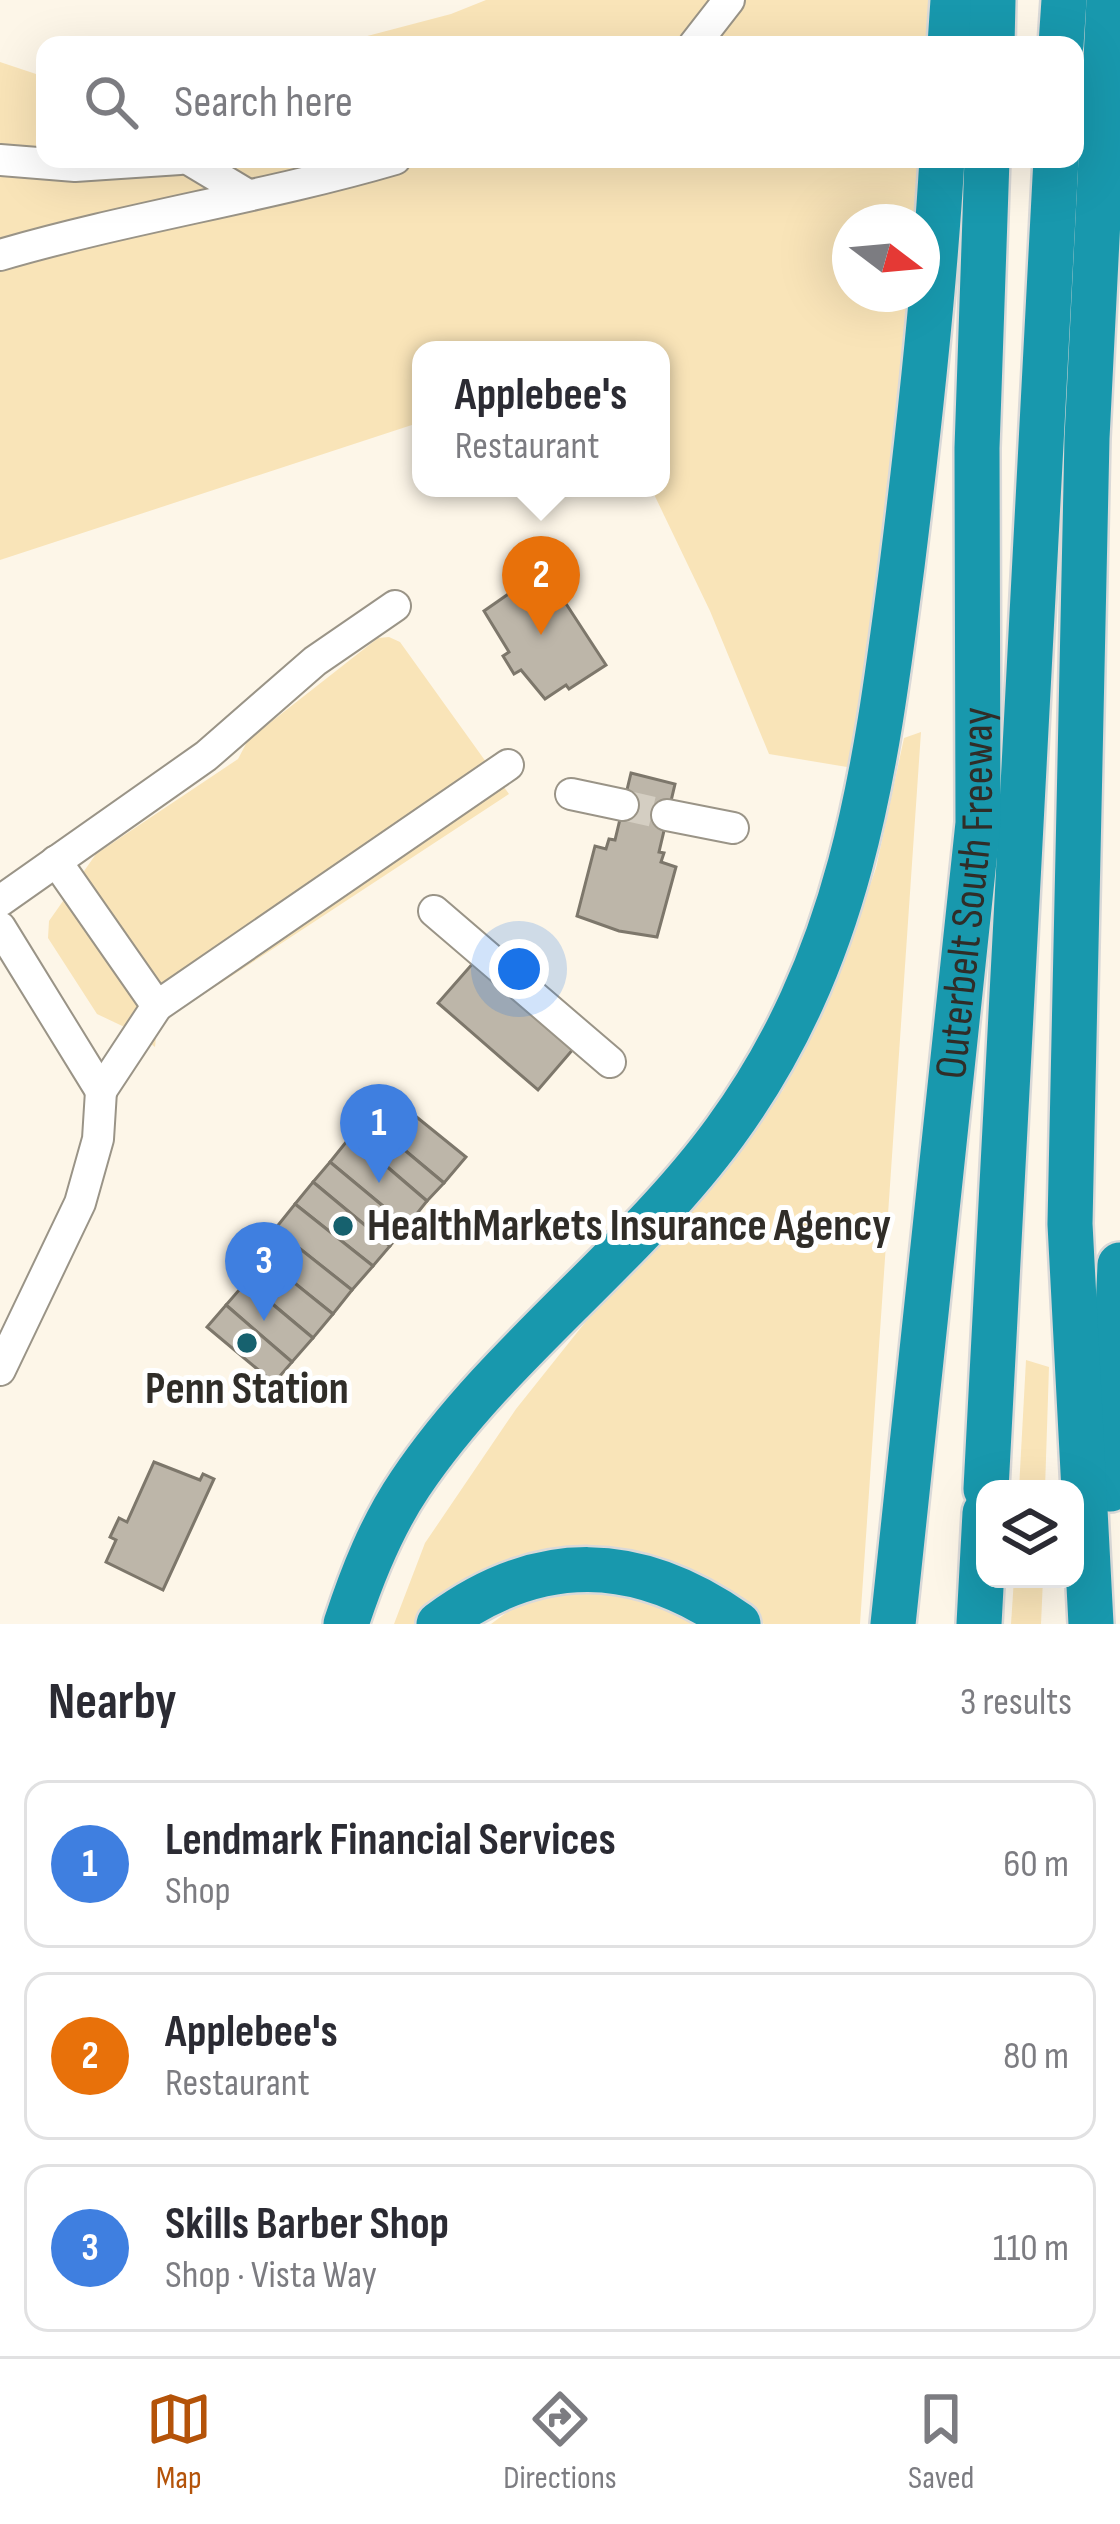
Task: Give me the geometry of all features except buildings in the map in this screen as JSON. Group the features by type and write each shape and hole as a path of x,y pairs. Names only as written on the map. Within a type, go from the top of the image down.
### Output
{"highway":[{"path":"951,36 953,0"},
{"path":"992,36 993,0"},
{"path":"1062,36 1064,0"},
{"path":"1091,1624 1070,1224 1087,438 1109,0"},
{"path":"346,1624 371,1553 409,1485 456,1422 723,1134 774,1055 821,961 853,860 876,746 921,422 941,168"},
{"name":"Outerbelt South Freeway","path":"893,1624 978,823 977,448 987,168"},
{"path":"986,1480 1056,168"},
{"path":"1104,1624 1120,1265"},
{"path":"439,1624 504,1586 564,1571 602,1569 675,1585 738,1624"},
{"path":"979,1624 981,1588"}],"street":[{"path":"701,36 729,0"},
{"path":"0,160 36,163"},
{"path":"200,168 248,195"},
{"path":"0,255 358,168"},
{"path":"0,901 206,756 315,661 395,606"},
{"path":"0,1370 91,1172 101,1091 157,1006 508,765"},
{"path":"571,794 623,805"},
{"path":"668,814 733,828"},
{"path":"56,861 157,1006"},
{"path":"434,911 610,1062"},
{"path":"0,927 101,1091"}],"shaded area":[{"path":"486,0 953,0 951,36 367,36"},
{"path":"0,62 36,74 36,168 941,168 937,204 832,204 832,312 924,312 871,771 769,754 710,611 655,497 670,497 670,341 412,341 412,425 0,560"},
{"path":"378,638 400,642 509,794 175,1013 157,1026 155,1047 97,1014 48,938 49,921 96,854 238,759 248,740"},
{"path":"921,732 860,1624 764,1624 705,1581 634,1554 421,1624 394,1624 425,1543 516,1409 587,1320 731,1158 783,1090 838,976 876,868 904,738"},
{"path":"1026,1360 1049,1367 1045,1480 1019,1480"},
{"path":"1013,1588 1043,1588 1041,1624 1011,1624"},
{"path":"570,1590 674,1599 712,1624 491,1624 517,1605"}],"tunnel":[{"path":"623,805 667,815"}],"place":[{"name":"Applebee's","path":"541,635"},
{"name":"Lendmark Financial Services","path":"379,1183"},
{"name":"HealthMarkets Insurance Agency","path":"343,1226"},
{"name":"Skills Barber Shop","path":"264,1321"},
{"name":"Penn Station","path":"247,1343"}]}
